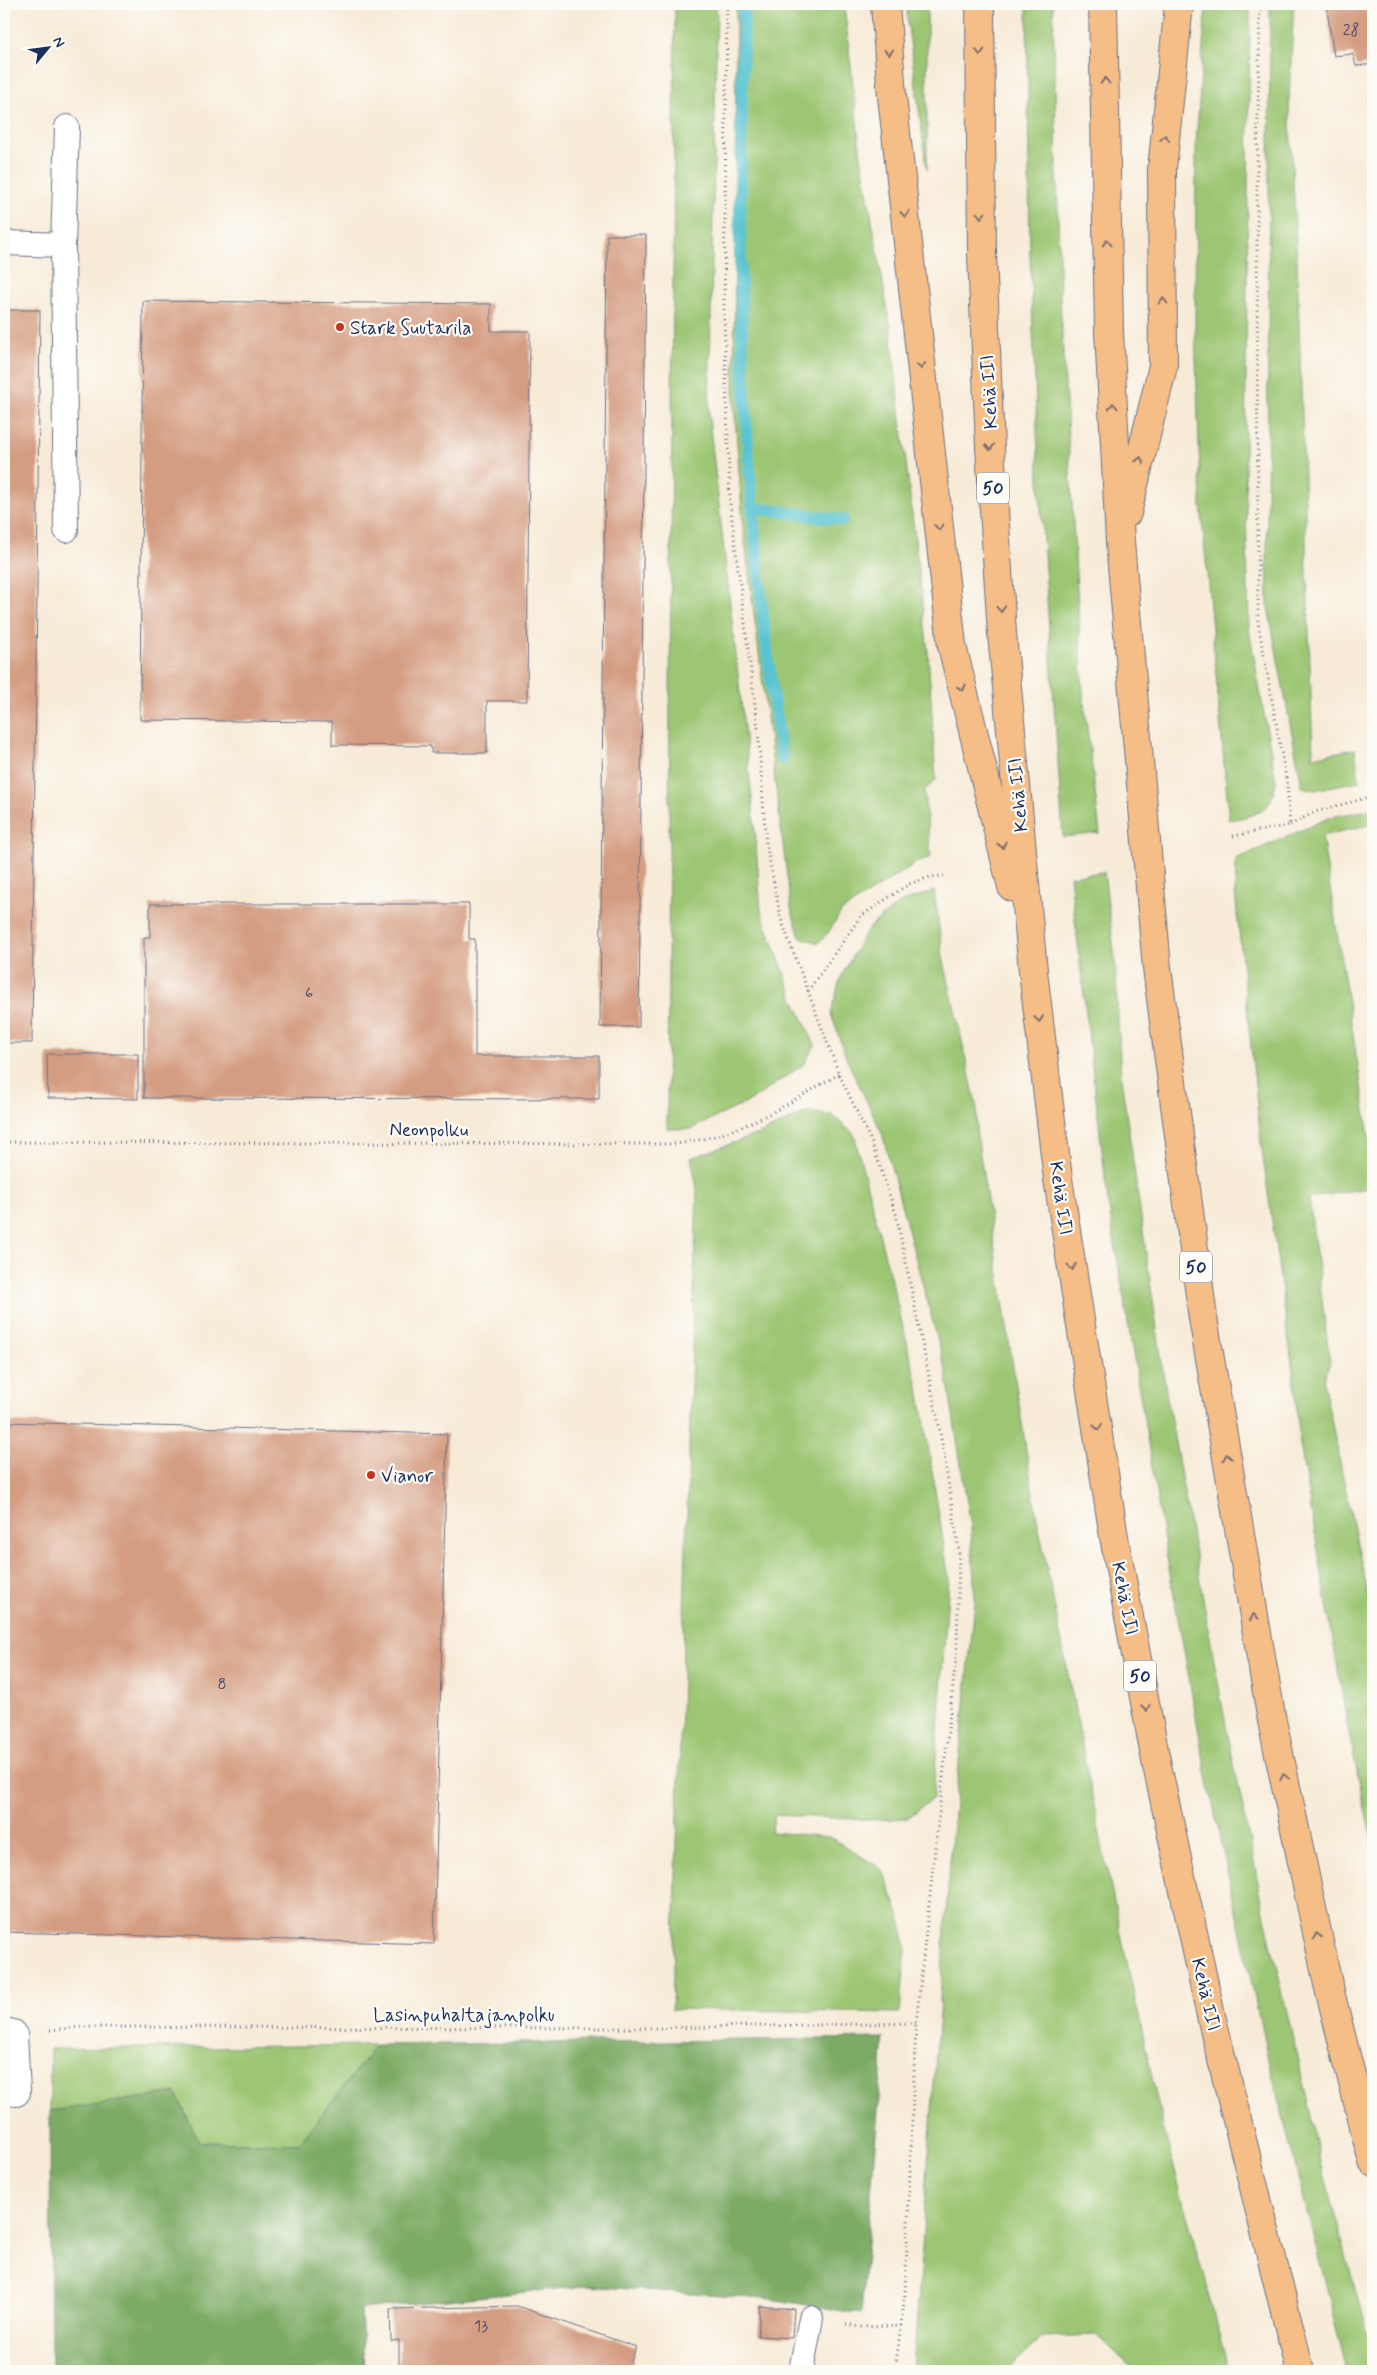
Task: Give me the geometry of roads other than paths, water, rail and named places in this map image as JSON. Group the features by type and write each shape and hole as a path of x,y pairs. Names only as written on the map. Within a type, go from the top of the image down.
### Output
{"highway":[{"path":"885,4 892,96 952,646 1033,970"},
{"name":"Kehä III","path":"980,4 982,254 990,448 1002,633 1033,970 1058,1179 1114,1537 1156,1761 1211,2016 1300,2371"},
{"name":"50","path":"1104,4 1109,331 1120,542 1157,968 1203,1318 1272,1721 1328,1984 1373,2162"},
{"path":"1120,542 1163,366 1162,168 1179,4"},
{"path":"1328,1984 1373,2109"}],"street":[{"path":"8,2033 16,2092"}],"lane":[{"path":"66,530 64,245 67,127"},
{"path":"4,243 64,245"},
{"path":"802,2371 811,2318"}],"waterway":[{"path":"744,4 740,249 745,396 759,578 769,669 782,759"},
{"path":"754,508 843,520"}],"place":[{"name":"Stark Suutarila","path":"340,327"},
{"name":"Vianor","path":"371,1475"}]}
